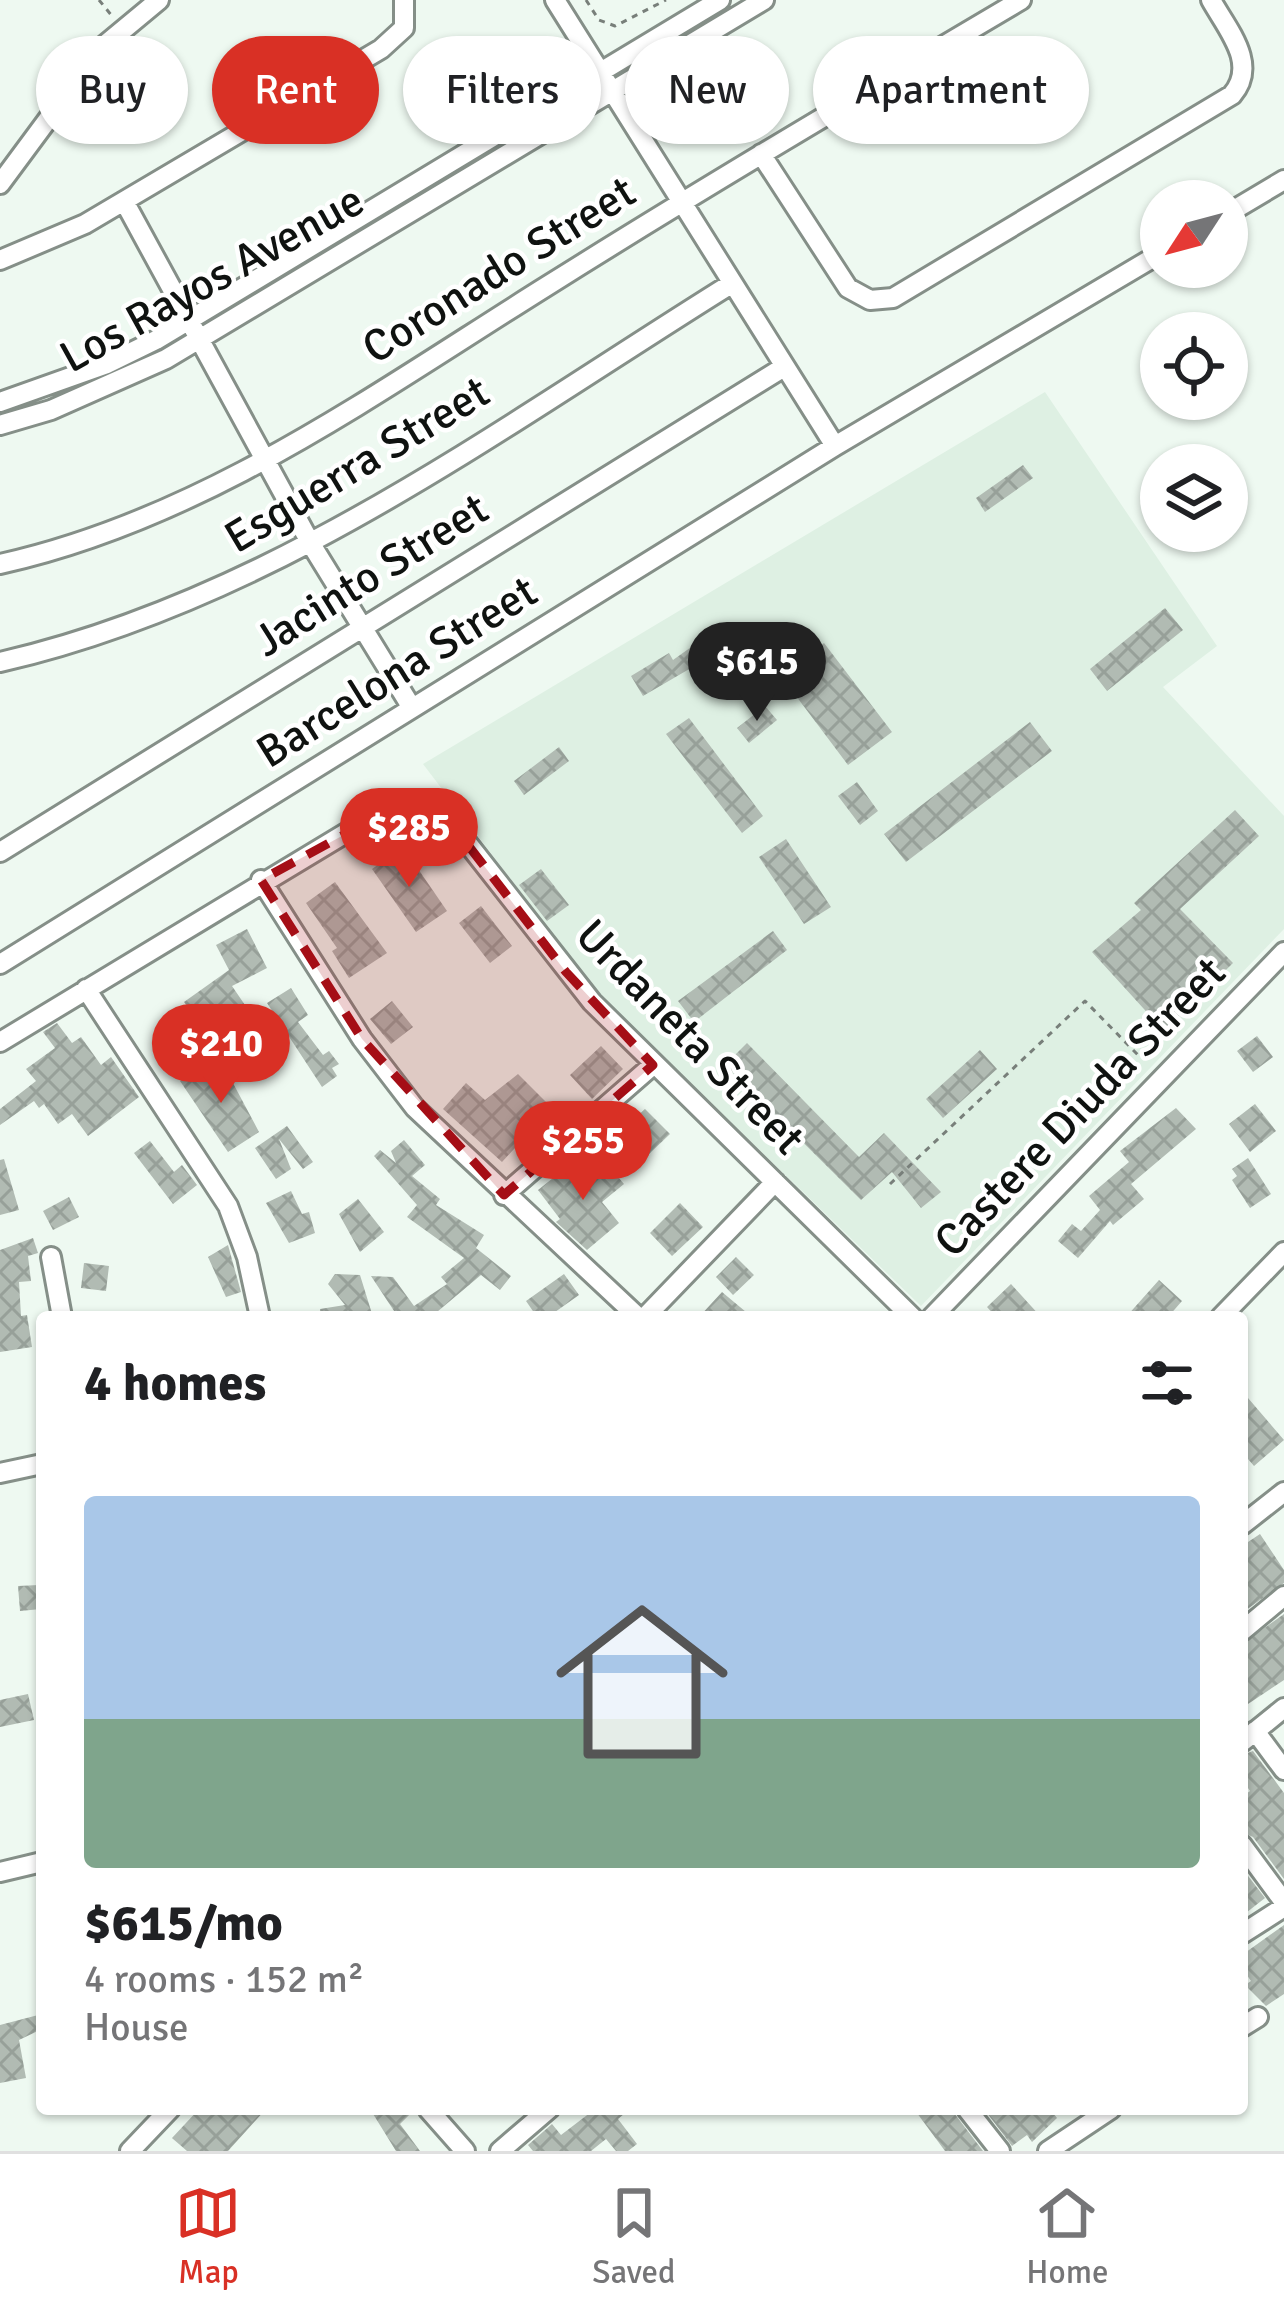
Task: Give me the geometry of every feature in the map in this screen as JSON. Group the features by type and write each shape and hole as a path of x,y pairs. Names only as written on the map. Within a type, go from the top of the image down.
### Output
{"street":[{"path":"0,184 75,78 122,26 159,0"},
{"path":"0,260 124,202 381,49 404,28 404,0"},
{"path":"555,0 575,36"},
{"name":"Los Rayos Avenue","path":"601,72 720,0"},
{"name":"Los Rayos Avenue","path":"0,425 116,385 200,340 764,0"},
{"name":"Coronado Street","path":"0,564 119,526 266,461 679,203 1021,0"},
{"path":"761,154 848,288 870,300 893,298 1232,95 1242,81 1243,60 1210,0"},
{"path":"601,80 835,446"},
{"name":"Los Rayos Avenue","path":"0,402 107,364 189,321 481,144"},
{"path":"1248,201 1284,180"},
{"path":"124,202 311,544 412,708"},
{"name":"Barcelona Street","path":"0,964 835,446 1140,265"},
{"name":"Esguerra Street","path":"0,662 165,613 311,544 731,284"},
{"name":"Jacinto Street","path":"0,852 784,368"},
{"name":"Urdaneta Street","path":"261,880 394,804 423,802 451,824 566,972 653,1065 907,1311"},
{"path":"0,1042 261,880 386,1073 504,1195 634,1311"},
{"name":"Castere Diuda Street","path":"938,1311 1284,952"},
{"path":"86,988 228,1206 247,1256 259,1311"},
{"path":"504,1195 653,1065"},
{"path":"647,1311 775,1182"},
{"path":"1227,1311 1284,1252"},
{"path":"51,1257 61,1311"},
{"path":"0,1473 36,1465"},
{"path":"1248,1520 1284,1492"},
{"path":"1248,1626 1284,1596"},
{"path":"1284,1708 1249,1736 1284,1770"},
{"path":"1248,1854 1284,1905 1248,1930"},
{"path":"0,1873 36,1864"},
{"path":"130,2151 164,2115"},
{"path":"433,2115 465,2151"},
{"path":"500,2151 542,2115"},
{"path":"972,2115 1000,2151"},
{"path":"1048,2151 1079,2117"}],"path":[{"path":"99,0 122,26"},
{"path":"586,0 599,20 615,26 666,0"},
{"path":"890,1184 1085,1000 1139,1056"}],"highlighted area":[{"path":"408,800 451,823 566,972 653,1065 504,1195 362,1039 261,880"}],"shaded area":[{"path":"1045,392 1140,532 1140,552 1153,552 1217,646 1163,687 1284,816 1284,929 921,1306 599,995 423,764"}],"building":[{"path":"1023,465 1033,478 985,512 976,498"},
{"path":"1165,608 1183,630 1107,691 1090,669"},
{"path":"722,625 737,646 696,675 691,668 643,696 631,676 669,653 673,660"},
{"path":"824,643 892,732 848,765 781,676"},
{"path":"765,706 777,720 749,743 737,728"},
{"path":"689,718 763,816 742,833 666,734"},
{"path":"1030,722 1052,751 906,862 884,834"},
{"path":"559,747 569,761 524,795 514,781"},
{"path":"857,782 878,811 860,825 838,796"},
{"path":"1235,810 1259,836 1180,909 1233,963 1164,1031 1092,952 1141,910 1134,903"},
{"path":"786,839 831,907 804,924 759,857"},
{"path":"403,847 447,911 416,932 372,869"},
{"path":"541,869 569,905 547,921 519,885"},
{"path":"335,882 387,953 349,978 332,951 337,948 306,903"},
{"path":"481,906 512,946 490,963 459,923"},
{"path":"247,929 267,968 232,986 247,1008 208,1036 184,1002 229,970 216,945"},
{"path":"773,931 787,950 694,1022 678,1001"},
{"path":"291,988 308,1015 298,1022 323,1055 329,1051 339,1064 332,1068 337,1076 322,1087 267,1003"},
{"path":"392,1001 413,1027 391,1044 370,1019"},
{"path":"57,1023 72,1043 81,1037 101,1065 111,1057 139,1097 88,1136 72,1114 58,1124 44,1104 39,1108 34,1101 0,1125 0,1109 36,1081 26,1069 55,1048 43,1032"},
{"path":"1257,1036 1273,1057 1253,1072 1237,1051"},
{"path":"747,1043 859,1157 884,1133 941,1192 921,1208 892,1172 861,1200 725,1065"},
{"path":"601,1046 623,1069 592,1099 570,1075"},
{"path":"980,1050 997,1069 943,1118 926,1099"},
{"path":"204,1064 214,1078 226,1070 259,1132 228,1152 180,1081"},
{"path":"518,1074 552,1108 502,1162 443,1109 466,1083 485,1100"},
{"path":"1255,1104 1276,1131 1250,1152 1229,1124"},
{"path":"1176,1108 1196,1129 1131,1184 1144,1199 1113,1225 1110,1221 1078,1258 1058,1241 1072,1224 1081,1231 1100,1210 1089,1196 1129,1162 1120,1151"},
{"path":"645,1109 670,1134 648,1155 623,1130"},
{"path":"287,1126 313,1162 303,1169 279,1139 291,1169 276,1179 255,1148"},
{"path":"404,1140 425,1165 412,1176 440,1199 436,1205 484,1235 476,1248 511,1276 500,1290 481,1275 438,1311 394,1311 371,1276 393,1277 414,1306 447,1284 441,1277 464,1258 407,1217 417,1205 374,1156 380,1150 396,1163 391,1151"},
{"path":"150,1141 174,1172 182,1165 197,1185 173,1204 134,1153"},
{"path":"1248,1158 1271,1194 1250,1208 1232,1180 1237,1176 1232,1169"},
{"path":"4,1159 19,1210 0,1215 0,1160"},
{"path":"572,1163 586,1182 607,1164 624,1184 602,1202 619,1223 587,1250 556,1222 560,1219 538,1190"},
{"path":"291,1191 302,1214 309,1212 315,1233 289,1243 266,1203"},
{"path":"69,1197 79,1217 53,1230 43,1211"},
{"path":"358,1199 384,1232 360,1252 339,1214"},
{"path":"680,1203 703,1227 672,1256 650,1233"},
{"path":"33,1238 38,1253 28,1256 31,1281 19,1282 21,1316 27,1315 32,1347 0,1352 0,1250"},
{"path":"228,1245 241,1292 226,1297 208,1257"},
{"path":"736,1257 754,1275 733,1295 716,1277"},
{"path":"84,1263 109,1266 106,1291 81,1288"},
{"path":"335,1274 360,1275 371,1311 320,1311 345,1305 328,1284"},
{"path":"564,1274 579,1295 556,1311 533,1311 526,1301"},
{"path":"1159,1280 1182,1301 1173,1311 1131,1311"},
{"path":"1011,1284 1036,1311 991,1311 987,1307"},
{"path":"722,1292 745,1311 705,1311"},
{"path":"1248,1398 1284,1440 1254,1466 1248,1459"},
{"path":"1260,1534 1284,1570 1284,1583 1248,1609 1248,1542"},
{"path":"36,1585 36,1609 20,1611 18,1586"},
{"path":"1284,1614 1284,1680 1248,1704 1248,1640"},
{"path":"28,1694 34,1720 0,1727 0,1700"},
{"path":"1253,1751 1284,1793 1284,1879 1248,1835 1248,1753"},
{"path":"1248,1876 1265,1898 1248,1911"},
{"path":"1284,1925 1284,1994 1266,2006 1248,1988 1248,1951"},
{"path":"36,2016 36,2032 19,2040 26,2078 0,2083 0,2025"},
{"path":"193,2115 261,2115 228,2151 187,2151 172,2138"},
{"path":"374,2115 409,2115 400,2124 420,2151 396,2151"},
{"path":"587,2115 623,2115 618,2119 637,2144 628,2151 616,2151 606,2139 591,2151 533,2151 528,2145 552,2124 561,2135"},
{"path":"918,2115 956,2115 983,2151 945,2151"},
{"path":"989,2115 1057,2118 1032,2142 1027,2135 1012,2146"}]}
